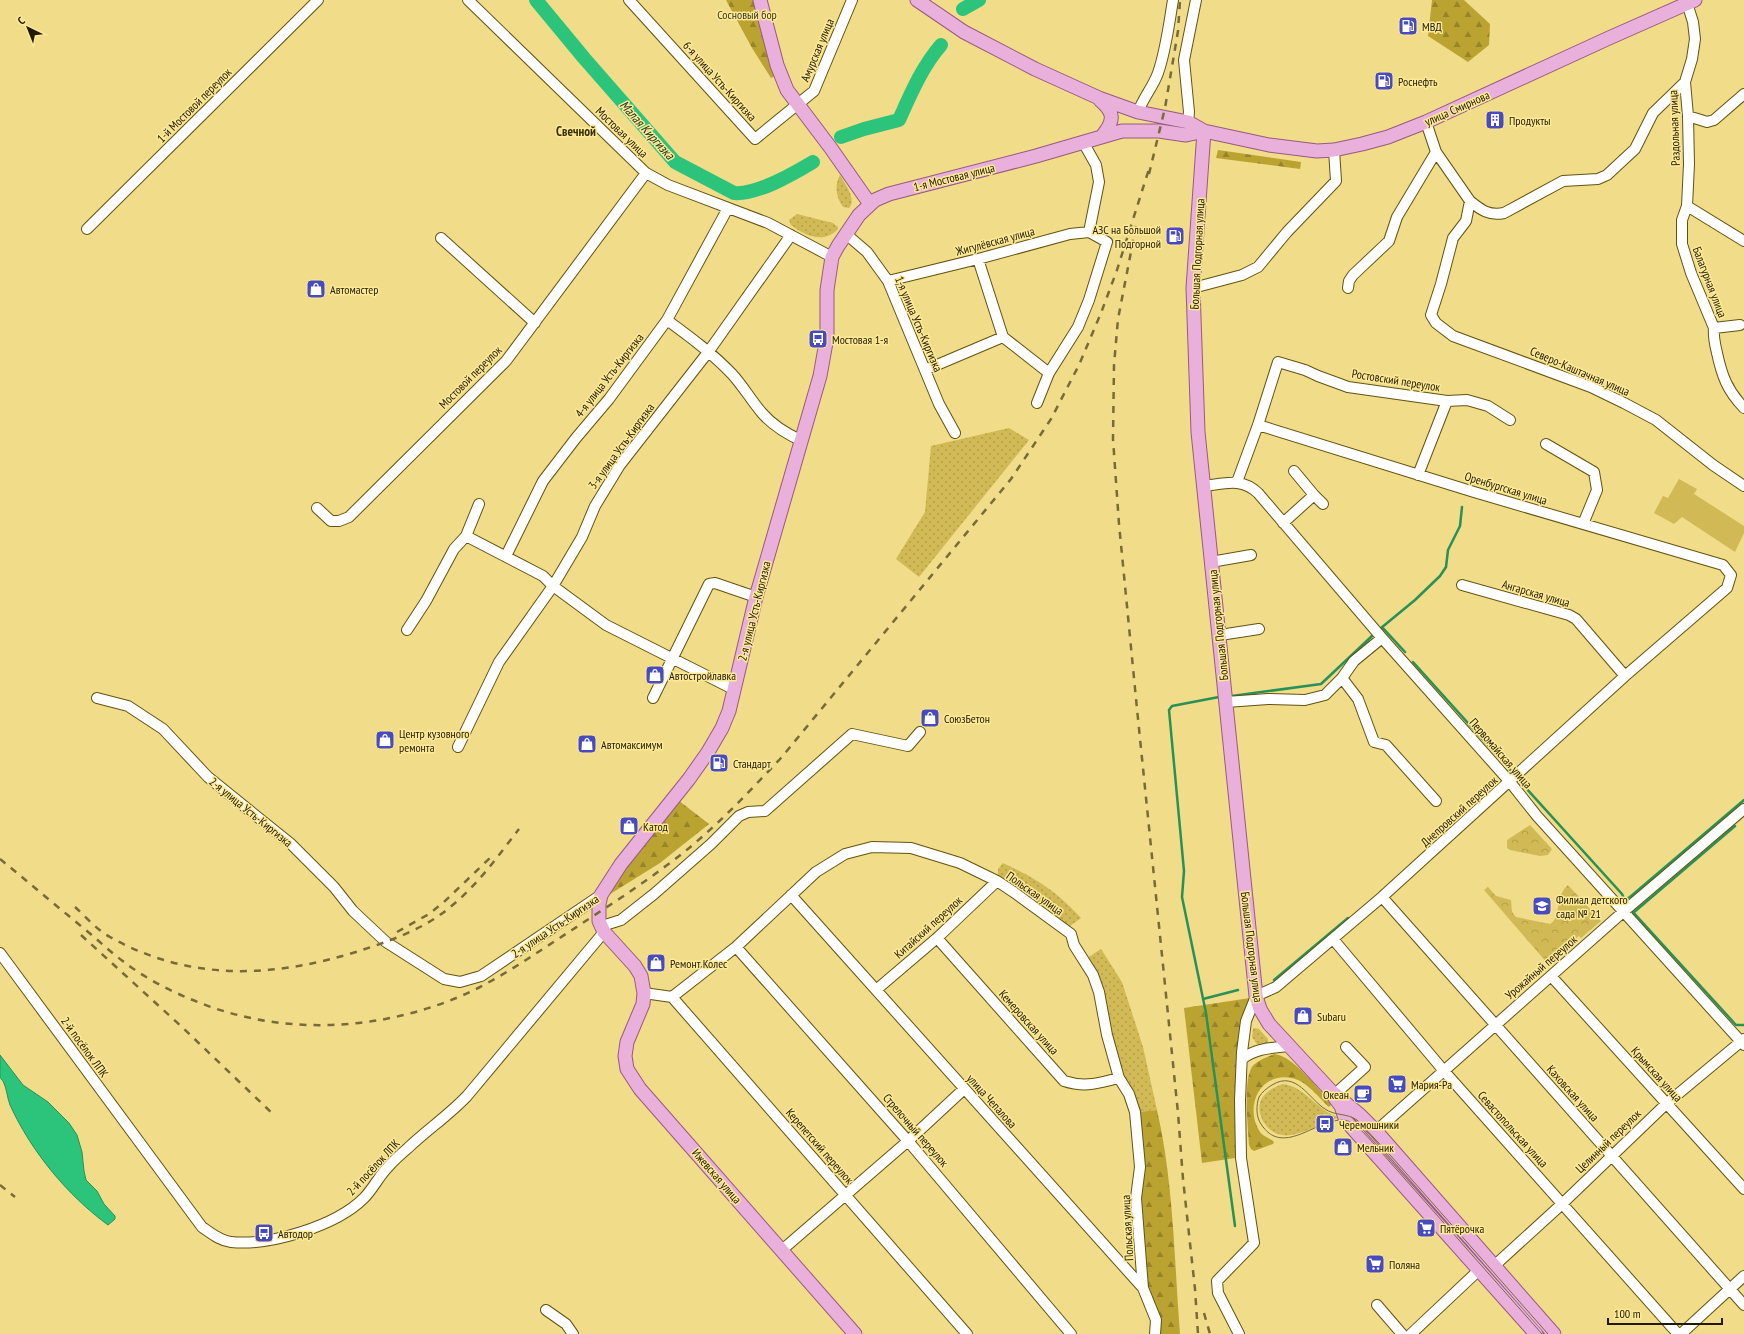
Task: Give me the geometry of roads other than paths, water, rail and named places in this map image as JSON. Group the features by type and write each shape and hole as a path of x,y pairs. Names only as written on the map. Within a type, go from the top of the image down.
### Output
{"main road":[{"path":"760,0 778,65 787,90 830,147 870,204"},
{"path":"916,0 964,32 1035,69 1099,98 1138,112 1188,122 1204,131"},
{"name":"улица Смирнова","path":"1204,131 1282,147 1310,150 1334,150 1362,144 1388,137 1426,122 1691,1"},
{"path":"1099,98 1108,107 1111,114 1110,128 1103,135"},
{"name":"1-я Мостовая улица","path":"832,258 859,215 870,204 889,194 1036,156 1103,135 1122,131 1139,130 1186,135 1204,131"},
{"name":"Большая Подгорная улица","path":"1204,131 1193,288 1198,432 1256,996 1260,1008 1269,1024 1333,1093 1376,1131 1554,1334"},
{"name":"2-я улица Усть-Киргизка","path":"601,895 621,864 689,779 708,752 722,728 735,690 756,597 802,441 824,356 827,322 827,290 832,258"},
{"path":"601,895 599,921 603,929 635,966 641,976 644,999"},
{"name":"Ижевская улица","path":"644,999 627,1042 625,1056 626,1069 640,1089 855,1334"},
{"name":"Большая Подгорная улица","path":"1333,1093 1341,1106 1346,1120 1536,1334"},
{"path":"1346,1120 1351,1114 1358,1114"}],"street":[{"name":"1-й Мостовой переулок","path":"87,229 318,0"},
{"name":"Мостовая улица","path":"468,0 646,173 668,185 768,223 832,258"},
{"name":"6-я улица Усть-Киргизка","path":"629,0 754,139 797,105"},
{"name":"Амурская улица","path":"797,105 814,92 852,0"},
{"path":"1138,112 1158,74 1164,55 1173,0"},
{"path":"1188,122 1189,112 1184,60 1196,0"},
{"name":"Раздольная улица","path":"1687,206 1688,116 1685,82 1692,59 1695,39 1691,1"},
{"path":"1426,122 1436,152 1470,200 1481,211 1490,214 1498,214 1504,213 1563,181 1603,177 1635,149 1653,113 1685,82"},
{"path":"1688,116 1707,122 1714,120 1744,94"},
{"path":"1037,404 1049,373 1078,327 1089,300 1107,242 1089,232 1099,182 1096,165 1083,142"},
{"path":"1193,288 1242,275 1258,267 1287,232 1336,181 1334,150"},
{"path":"1348,288 1349,281 1353,275 1389,241 1397,217 1436,152"},
{"name":"Мостовой переулок","path":"317,508 331,521 340,521 349,517 506,361 646,173"},
{"name":"Северо-Каштачная улица","path":"1470,200 1466,221 1453,238 1432,315 1436,324 1453,336 1591,387 1624,403 1656,420 1744,486"},
{"path":"1687,206 1744,241"},
{"name":"Балагурная улица","path":"1687,206 1682,220 1682,244 1691,273 1714,328 1713,336 1721,374 1727,386 1740,395 1744,408"},
{"name":"4-я улица Усть-Киргизка","path":"506,556 543,481 576,438 609,399 668,320 728,208"},
{"name":"Жигулёвская улица","path":"888,281 978,260 1070,234 1089,232"},
{"name":"1-я улица Усть-Киргизка","path":"846,234 867,252 888,281 939,404 955,433"},
{"name":"3-я улица Усть-Киргизка","path":"458,747 499,662 553,586 582,537 595,506 620,465 709,351 791,235"},
{"path":"441,238 535,323"},
{"path":"978,260 1003,337 1049,373"},
{"path":"668,320 709,351 733,375 763,414 782,431 802,441"},
{"path":"1714,328 1740,325"},
{"path":"925,370 1003,337"},
{"name":"Ростовский переулок","path":"1258,425 1278,362 1306,370 1318,376 1348,386 1447,401 1467,400 1488,406 1510,420"},
{"path":"1418,475 1447,401"},
{"path":"1203,486 1237,482 1258,425"},
{"name":"Оренбургская улица","path":"1258,425 1418,475 1723,565 1732,575 1727,588"},
{"path":"1546,444 1594,472 1597,490 1582,524"},
{"path":"1294,471 1323,504"},
{"name":"Первомайская улица","path":"1237,482 1258,492 1382,638 1510,782 1537,816 1743,1042"},
{"path":"1283,523 1314,495"},
{"path":"407,630 426,601 454,549 466,536 479,504"},
{"path":"466,536 543,576 553,586 606,625 672,660 735,690"},
{"path":"1211,562 1251,555"},
{"path":"652,698 709,584 716,583 756,597"},
{"name":"Ангарская улица","path":"1462,585 1569,615 1576,619 1626,676"},
{"name":"Днепровский переулок","path":"1256,996 1276,987 1382,897 1626,676 1727,588"},
{"path":"1220,635 1259,630"},
{"path":"1226,702 1268,699 1304,700 1325,695 1342,678 1354,661 1382,638"},
{"path":"1342,678 1358,699 1374,742 1386,745 1436,801"},
{"name":"2-я улица Усть-Киргизка","path":"97,698 128,706 163,729 208,778 291,844 334,887 353,911 386,942 444,979 460,982 481,976 601,895"},
{"path":"603,929 620,920 648,899 711,844 739,816 748,812 765,811 852,734 908,746 920,732"},
{"name":"Урожайный переулок","path":"1376,1131 1623,912 1744,809"},
{"name":"Польская улица","path":"672,997 736,947 816,872 845,854 872,847 911,848 960,863 997,881 1070,934 1074,945 1093,975 1119,1078 1129,1094 1135,1112 1140,1167 1136,1198 1143,1288"},
{"name":"Китайский переулок","path":"876,990 937,938 997,881"},
{"name":"улица Чепалова","path":"791,895 1143,1288 1156,1320 1155,1334"},
{"name":"Каховская улица","path":"1382,897 1744,1305"},
{"name":"2-й посёлок ЛПК","path":"0,953 202,1227 215,1236 230,1242 248,1242 283,1238 318,1226 341,1215 364,1198 388,1167 419,1137 453,1111 467,1096 603,929"},
{"name":"Кемеровская улица","path":"937,938 1064,1081 1077,1085 1087,1085 1119,1078"},
{"name":"Севастопольская улица","path":"1333,939 1444,1071 1680,1334"},
{"name":"Стрелочный переулок","path":"736,947 908,1140 1072,1334"},
{"name":"Крымская улица","path":"1551,976 1744,1190"},
{"path":"1239,1334 1218,1293 1217,1281 1254,1243 1241,1158 1240,1100 1246,1021 1256,996"},
{"path":"644,999 672,997"},
{"name":"Керепетский переулок","path":"672,997 966,1334"},
{"name":"Целинный переулок","path":"1494,1266 1562,1204 1666,1104 1743,1042"},
{"path":"1242,1060 1250,1054 1264,1048 1289,1046"},
{"path":"1333,1093 1365,1067 1346,1047"},
{"path":"782,1250 964,1089"},
{"path":"1411,1334 1479,1270"},
{"path":"1680,1334 1744,1276"},
{"path":"1377,1305 1402,1334"},
{"path":"546,1310 566,1324 573,1334"}],"waterway":[{"name":"Малая Киргизка","path":"536,0 584,58 675,162 734,193 753,191 775,183 813,162"},
{"name":"Малая Киргизка","path":"963,9 979,0"},
{"name":"Малая Киргизка","path":"841,137 864,129 899,120 928,62 941,45"},
{"path":"1381,628 1415,600 1440,576 1446,567 1448,550 1460,526 1462,507"},
{"path":"1382,627 1405,652"},
{"path":"1232,696 1321,684 1372,636"},
{"path":"1413,662 1513,773"},
{"path":"1219,697 1172,706 1169,710 1184,871 1182,897 1206,1013 1235,1226"},
{"path":"1516,777 1622,894 1625,901"},
{"path":"1624,900 1630,897 1744,800"},
{"path":"1633,913 1735,826"},
{"path":"1633,912 1736,1025 1744,1025"},
{"path":"1274,980 1348,918"},
{"path":"1203,999 1238,990"}],"tram line":[{"path":"1542,1334 1374,1144 1355,1125 1346,1120 1341,1120 1331,1122 1299,1135 1288,1138 1279,1137 1269,1133 1259,1121 1257,1104 1262,1093 1272,1085 1281,1081 1288,1081 1295,1083 1302,1088 1325,1109 1357,1120 1391,1156 1548,1334"}],"railway":[{"path":"1149,174 1165,108 1178,31 1180,0"},
{"path":"0,859 138,972 188,998 221,1010 255,1019 290,1024 324,1025 359,1023 394,1017 428,1008 461,996 504,974 652,876 695,843 725,816 781,758 1011,479 1051,419 1079,365 1117,270 1149,169"},
{"path":"1136,226 1118,319 1114,365 1113,439 1119,524 1178,1113 1198,1334"},
{"path":"75,907 96,927 110,937 140,952 171,962 202,968 233,971 295,967 327,960 395,939 429,922 449,908 469,890 487,870 519,829"},
{"path":"397,932 429,914 444,902 492,856"},
{"path":"81,935 182,1027 274,1115"},
{"path":"0,1185 15,1197"},
{"path":"1204,1313 1210,1334"}],"place":[{"name":"МВД","path":"1408,26"},
{"name":"Роснефть","path":"1384,81"},
{"name":"Продукты","path":"1495,120"},
{"name":"АЗС на Большой Подгорной","path":"1175,236"},
{"name":"Автомастер","path":"316,289"},
{"name":"Мостовая 1-я","path":"818,339"},
{"name":"Автостройлавка","path":"655,675"},
{"name":"СоюзБетон","path":"930,718"},
{"name":"Центр кузовного ремонта","path":"385,740"},
{"name":"Автомаксимум","path":"587,744"},
{"name":"Стандарт","path":"719,763"},
{"name":"Катод","path":"629,826"},
{"name":"Филиал детского сада № 21","path":"1542,906"},
{"name":"Ремонт Колес","path":"656,963"},
{"name":"Subaru","path":"1303,1016"},
{"name":"Мария-Ра","path":"1397,1084"},
{"name":"Океан","path":"1363,1094"},
{"name":"Черемошники","path":"1325,1124"},
{"name":"Мельник","path":"1343,1147"},
{"name":"Пятёрочка","path":"1426,1228"},
{"name":"Автодор","path":"264,1233"},
{"name":"Поляна","path":"1375,1264"}],"district":[{"name":"Свечной","path":"576,131"}],"park label":[{"name":"Сосновый бор","path":"747,14"}]}
